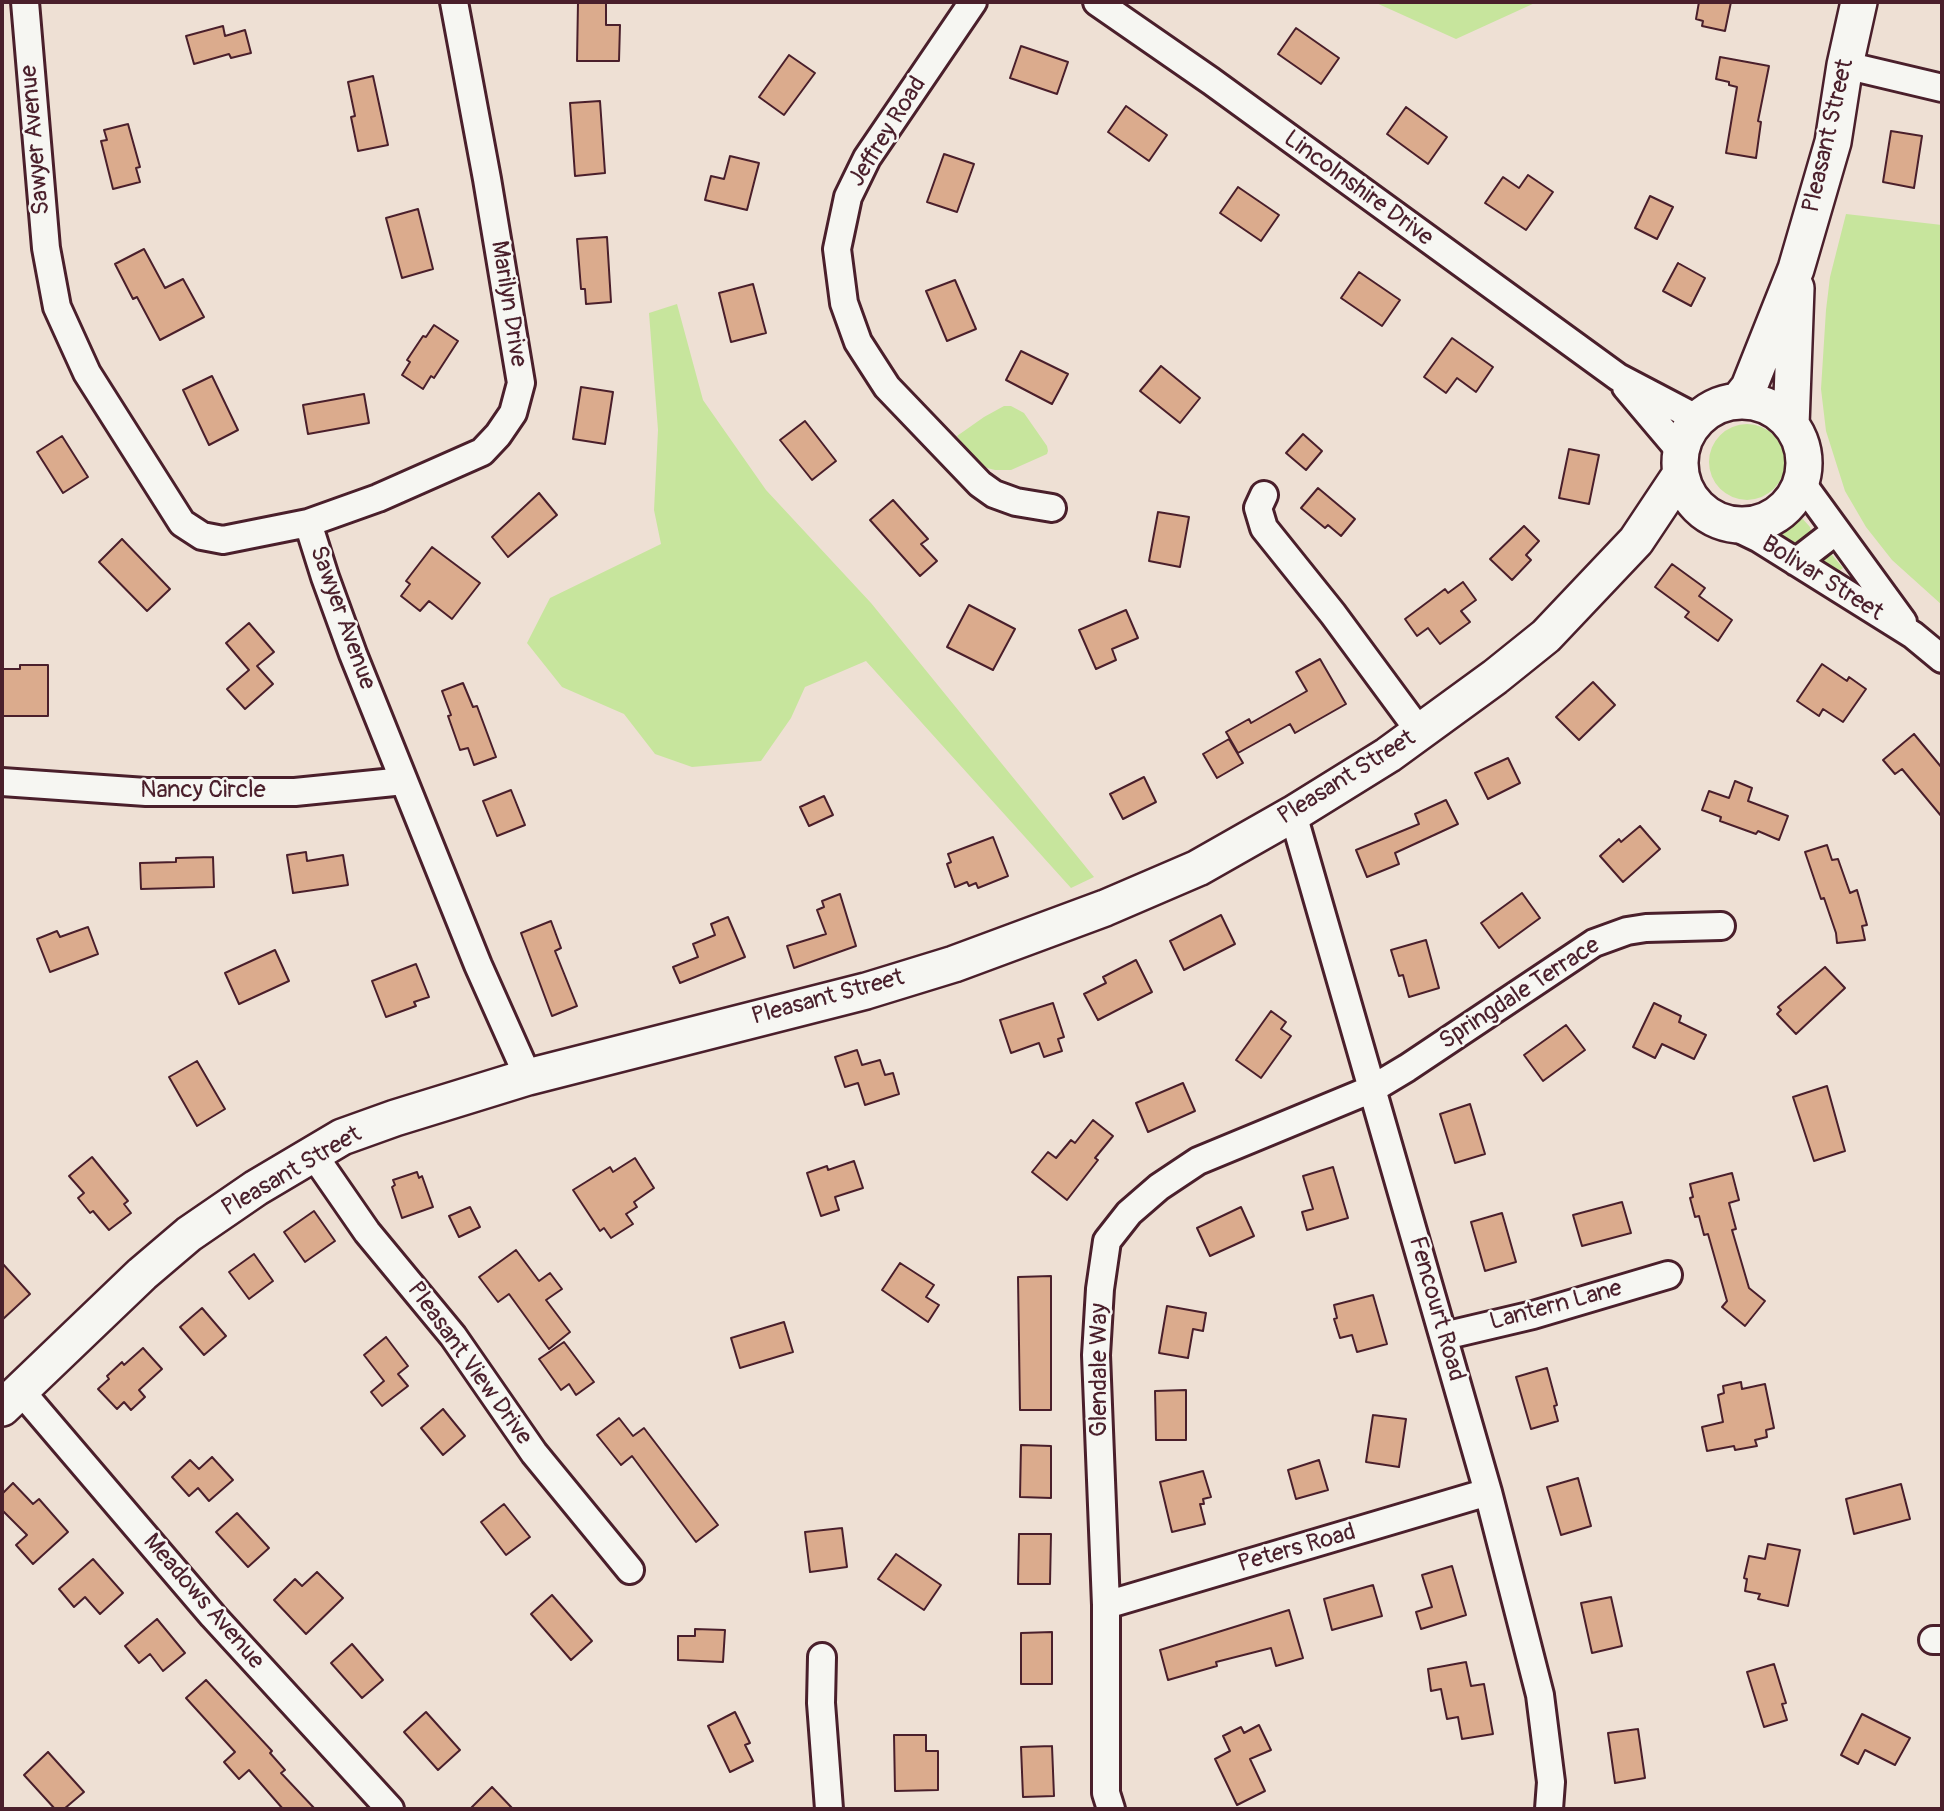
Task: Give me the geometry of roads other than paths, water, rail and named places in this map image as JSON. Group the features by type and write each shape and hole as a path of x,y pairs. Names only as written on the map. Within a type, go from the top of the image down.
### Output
{"main road":[{"name":"Pleasant Street","path":"1738,401 1749,387 1796,270 1833,142 1845,65 1859,2"},
{"name":"Pleasant Street","path":"1791,425 1796,270"},
{"path":"1738,401 1767,406 1791,425 1803,452 1801,482 1786,508 1774,517 1753,524 1717,519 1692,502 1680,463 1688,431 1698,419 1709,410 1738,401"},
{"name":"Pleasant Street","path":"11,1399 142,1274 190,1234 256,1188 342,1137 528,1077 866,990 996,950 1198,868 1293,814 1388,755 1546,636 1636,541 1680,463"},
{"name":"Pleasant Street","path":"1636,541 1672,523 1717,519"}],"street":[{"name":"Sawyer Avenue","path":"25,2 46,248 57,307 87,373 181,523 202,536 223,540 308,523 342,626 478,965 528,1077"},
{"name":"Marilyn Drive","path":"308,523 378,498 482,452 513,413 521,383 454,2"},
{"name":"Jeffrey Road","path":"973,2 867,158 848,197 838,249 844,303 858,342 887,387 972,476 994,494 1016,502 1052,508"},
{"name":"Lincolnshire Drive","path":"1097,2 1211,81 1618,377 1698,419"},
{"path":"1845,65 1942,88"},
{"name":"Lincolnshire Drive","path":"1618,377 1680,463"},
{"name":"Bolivar Street","path":"1801,482 1913,635"},
{"path":"1264,495 1258,508 1264,528 1333,614 1420,732"},
{"name":"Bolivar Street","path":"1717,519 1758,538 1913,635 1942,659"},
{"path":"1796,562 1836,531"},
{"name":"Nancy Circle","path":"2,782 146,792 295,792 404,781"},
{"name":"Fencourt Road","path":"1293,814 1488,1492 1540,1695 1551,1782 1549,1809"},
{"name":"Springdale Terrace","path":"1372,1089 1580,951 1607,937 1662,926 1721,926"},
{"name":"Glendale Way","path":"1111,1809 1106,1793 1105,1605 1096,1354 1100,1289 1107,1241 1129,1213 1159,1187 1198,1161 1372,1089"},
{"name":"Pleasant View Drive","path":"313,1154 367,1232 453,1336 534,1453 630,1570"},
{"name":"Lantern Lane","path":"1444,1336 1533,1315 1668,1275"},
{"name":"Meadows Avenue","path":"11,1399 390,1809"},
{"name":"Peters Road","path":"1105,1605 1488,1492"},
{"path":"822,1657 821,1703 829,1809"}]}
